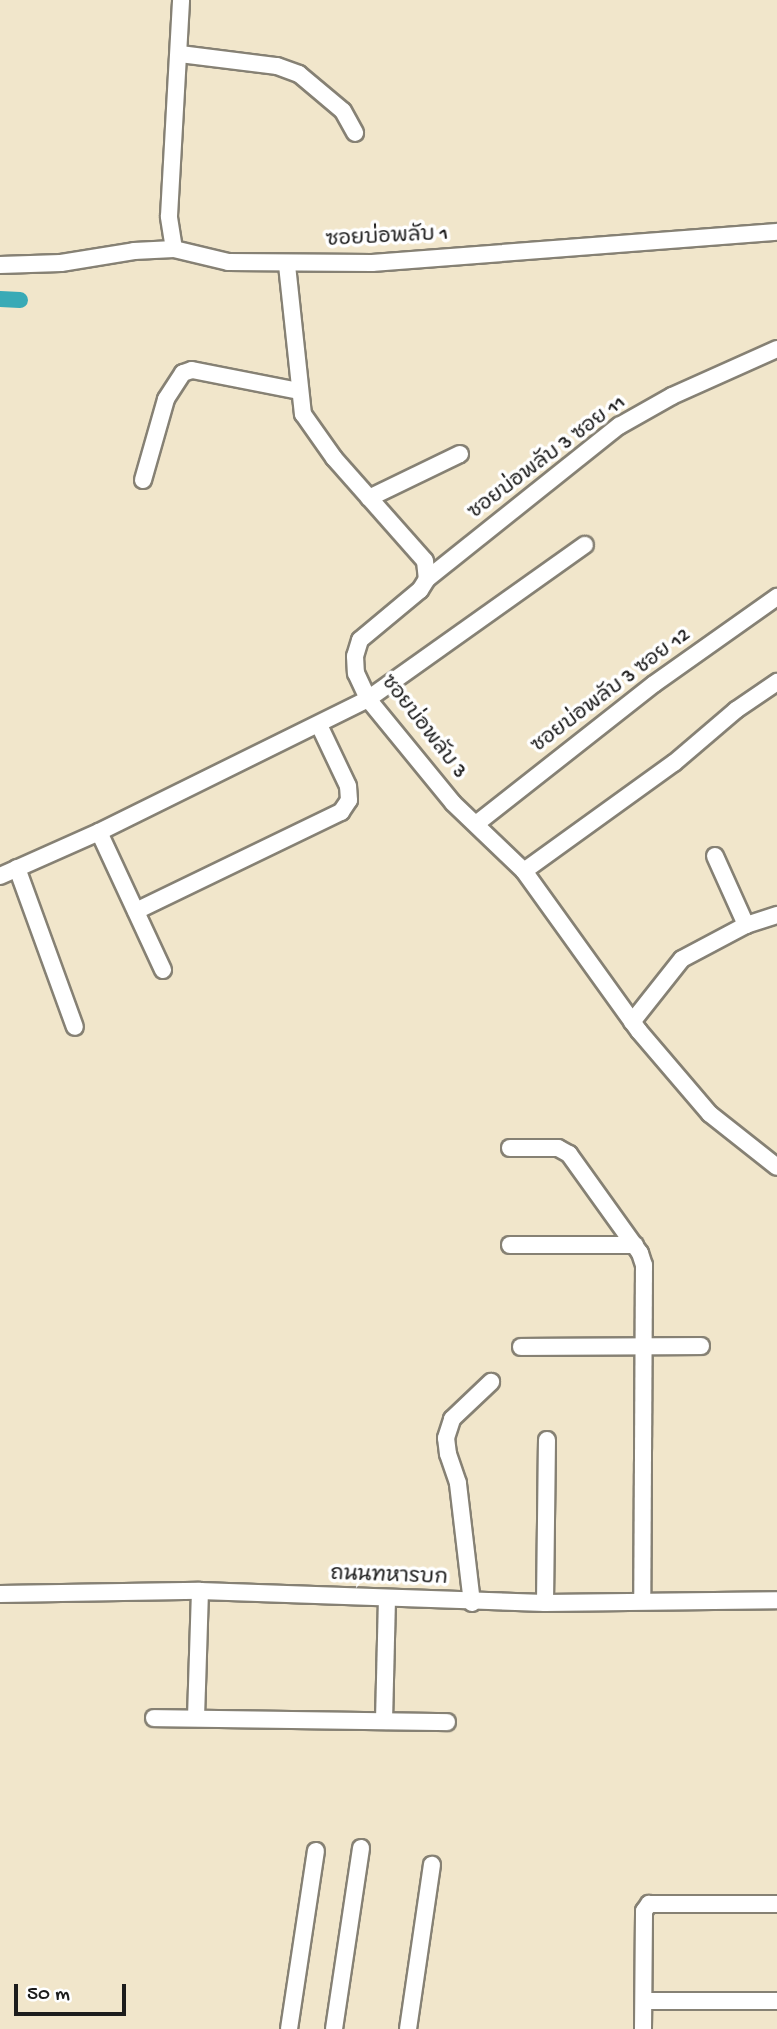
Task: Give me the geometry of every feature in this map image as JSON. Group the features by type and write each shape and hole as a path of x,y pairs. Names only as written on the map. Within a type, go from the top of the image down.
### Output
{"street":[{"path":"174,249 169,216 181,0"},
{"path":"180,54 277,66 299,74 343,111 355,133"},
{"name":"ซอยบ่อพลับ 1","path":"0,265 50,264 134,251 174,249 228,262 287,265 372,263 777,232"},
{"path":"287,265 303,414 334,458 425,561 427,579"},
{"name":"ซอยบ่อพลับ 3 ซอย 11","path":"427,579 619,426 672,396 777,348"},
{"path":"143,480 166,398 183,373 192,370 299,391"},
{"path":"369,498 460,454"},
{"path":"0,876 99,832 368,699 585,545"},
{"name":"ซอยบ่อพลับ 3","path":"427,579 420,590 360,640 355,656 356,673 368,699 406,748 476,824 524,871 632,1022 710,1114 777,1167"},
{"name":"ซอยบ่อพลับ 3 ซอย 12","path":"476,824 653,684 777,597"},
{"path":"524,871 674,763 736,710 777,682"},
{"path":"136,911 341,812 349,800 348,786 319,725"},
{"path":"99,832 163,970"},
{"path":"715,856 746,925"},
{"path":"17,868 75,1027"},
{"path":"632,1022 682,959 746,925 777,915"},
{"path":"510,1148 558,1148 569,1154 635,1245 644,1265 642,1601"},
{"path":"510,1245 635,1245"},
{"path":"521,1347 701,1346"},
{"path":"472,1602 458,1483 448,1454 446,1438 452,1419 491,1382"},
{"path":"545,1603 547,1440"},
{"path":"196,1718 200,1591"},
{"name":"ถนนทหารบก","path":"0,1594 200,1591 387,1600 545,1603 777,1600"},
{"path":"384,1721 387,1600"},
{"path":"154,1718 447,1722"},
{"path":"334,2029 361,1848"},
{"path":"289,2029 316,1851"},
{"path":"408,2029 432,1865"},
{"path":"643,2029 645,1911 649,1904 777,1905"},
{"path":"644,2001 777,2001"}],"waterway":[{"path":"0,299 20,300"}]}
